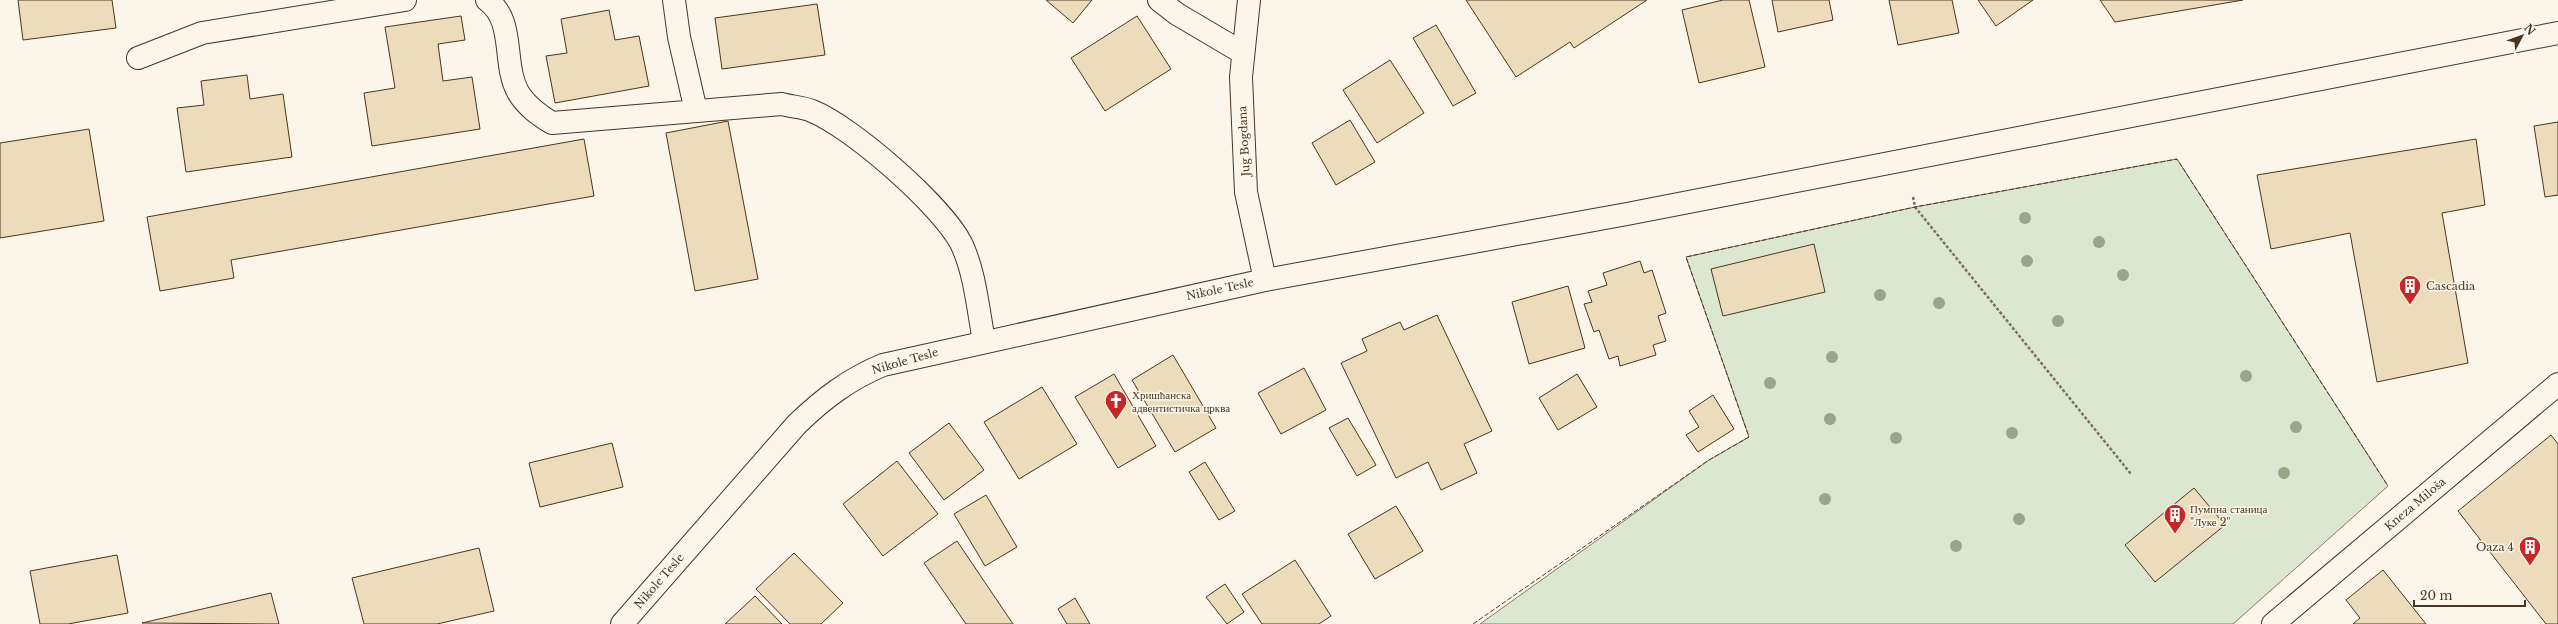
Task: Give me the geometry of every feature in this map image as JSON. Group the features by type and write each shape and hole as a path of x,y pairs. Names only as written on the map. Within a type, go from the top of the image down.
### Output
{"street":[{"path":"138,58 202,33 405,0"},
{"path":"487,0 502,16 512,77 518,92 534,111 552,123 782,104 812,111 852,135 915,190 950,227 961,244 968,264 984,341"},
{"path":"674,0 679,37 696,111"},
{"path":"1159,0 1177,14 1243,53"},
{"name":"Jug Bogdana","path":"1249,0 1241,77 1246,192 1264,280"},
{"name":"Nikole Tesle","path":"622,624 796,424 827,395 861,374 883,365 984,341 1264,280 1628,214 2558,33"},
{"name":"Kneza Miloša","path":"2272,624 2558,384"}],"path":[{"path":"1913,197 1915,208 2131,474"}],"green space":[{"path":"2177,159 2388,486 2233,624 1480,624 1709,460 1749,437 1686,257 1915,207"}],"building":[{"path":"18,0 112,0 116,28 23,40"},
{"path":"1046,0 1092,0 1073,23"},
{"path":"1466,0 1647,0 1574,48 1570,42 1516,77"},
{"path":"1723,0 1749,0 1765,67 1699,83 1682,10"},
{"path":"1772,0 1829,0 1833,20 1778,32"},
{"path":"1889,0 1952,0 1959,33 1898,45"},
{"path":"1978,0 2033,0 1996,26"},
{"path":"2100,0 2243,0 2115,22"},
{"path":"817,4 825,55 722,69 715,18"},
{"path":"609,10 615,40 639,36 649,86 555,103 546,56 567,53 561,19"},
{"path":"461,16 465,40 438,44 443,81 472,77 480,129 372,146 364,93 395,88 385,27"},
{"path":"1137,16 1171,69 1105,111 1071,58"},
{"path":"1436,25 1476,93 1453,106 1413,38"},
{"path":"1390,60 1424,113 1377,143 1343,90"},
{"path":"247,75 250,99 283,94 292,157 186,172 177,108 204,105 201,81"},
{"path":"1350,120 1375,162 1336,185 1312,143"},
{"path":"728,121 758,279 695,291 666,133"},
{"path":"2558,122 2558,195 2545,197 2534,126"},
{"path":"89,129 104,221 0,238 0,143"},
{"path":"584,139 594,196 231,260 234,278 160,291 147,217"},
{"name":"Cascadia","path":"2476,139 2485,205 2442,213 2468,363 2377,382 2350,233 2271,249 2257,175"},
{"path":"1814,244 1825,292 1723,316 1711,269"},
{"path":"1640,261 1644,273 1652,270 1666,313 1658,316 1666,341 1653,345 1656,355 1620,366 1618,356 1609,359 1599,330 1594,332 1584,304 1592,302 1588,291 1607,285 1603,273"},
{"path":"1568,286 1585,348 1529,364 1512,302"},
{"path":"1437,315 1492,431 1464,444 1477,473 1441,490 1428,462 1396,478 1341,363 1367,351 1362,339 1400,322 1404,330"},
{"path":"1173,355 1216,428 1175,452 1132,380"},
{"path":"1304,368 1326,410 1281,434 1258,393"},
{"name":"Хришћанска адвентистичка црква","path":"1114,374 1156,446 1118,468 1075,397"},
{"path":"1577,374 1597,407 1558,430 1539,398"},
{"path":"1042,387 1077,444 1019,479 984,422"},
{"path":"1713,395 1734,429 1698,452 1686,435 1699,427 1689,411"},
{"path":"1348,418 1376,465 1357,476 1329,428"},
{"path":"949,423 984,470 944,500 909,453"},
{"name":"Oaza 4","path":"2551,435 2558,444 2558,624 2546,624 2458,511"},
{"path":"612,443 623,487 540,507 529,463"},
{"path":"897,461 938,514 883,556 843,504"},
{"path":"1205,462 1235,511 1219,520 1189,472"},
{"name":"Пумпна станица \"Луке 2\"","path":"2194,488 2225,525 2155,582 2125,545"},
{"path":"986,495 1017,547 985,566 954,514"},
{"path":"1396,506 1423,551 1375,579 1348,534"},
{"path":"957,541 1013,624 966,624 924,563"},
{"path":"479,548 494,611 437,624 364,624 352,578"},
{"path":"794,553 843,603 821,624 790,624 756,589"},
{"path":"117,555 128,613 68,624 40,624 30,571"},
{"path":"1295,560 1331,616 1319,624 1262,624 1242,594"},
{"path":"2383,570 2426,624 2353,624 2360,618 2346,600"},
{"path":"1225,584 1244,612 1227,624 1206,597"},
{"path":"271,593 279,624 142,623"},
{"path":"755,596 782,624 725,624"},
{"path":"1075,598 1090,624 1067,624 1058,609"}],"fence":[{"path":"1473,624 1709,460 1749,437 1686,257 1915,207 2177,159 2388,486"}],"place":[{"name":"Cascadia","path":"2410,306"},
{"name":"Хришћанска адвентистичка црква","path":"1116,420"},
{"name":"Пумпна станица \"Луке 2\"","path":"2175,534"},
{"name":"Oaza 4","path":"2530,566"}]}
